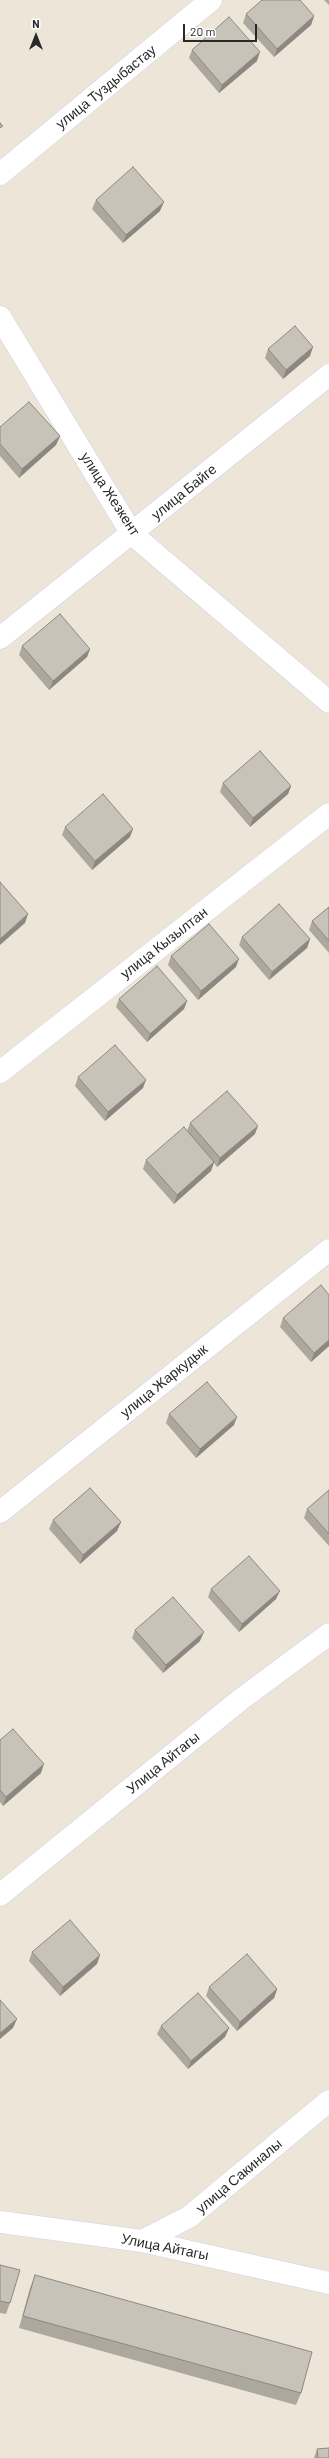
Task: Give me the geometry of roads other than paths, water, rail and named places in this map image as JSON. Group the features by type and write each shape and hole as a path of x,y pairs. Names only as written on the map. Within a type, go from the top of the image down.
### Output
{"street":[{"name":"улица Туздыбастау","path":"0,174 211,0"},
{"name":"улица Жезкент","path":"0,316 132,534 329,702"},
{"name":"улица Байге","path":"0,638 329,375"},
{"name":"улица Кызылтан","path":"0,1072 329,814"},
{"name":"улица Жаркудык","path":"0,1512 329,1250"},
{"name":"Улица Айтагы","path":"0,1895 240,1700 329,1634"},
{"name":"улица Сакиналы","path":"142,2241 189,2217 329,2101"},
{"name":"Улица Айтагы","path":"0,2222 142,2241 329,2283"}]}
